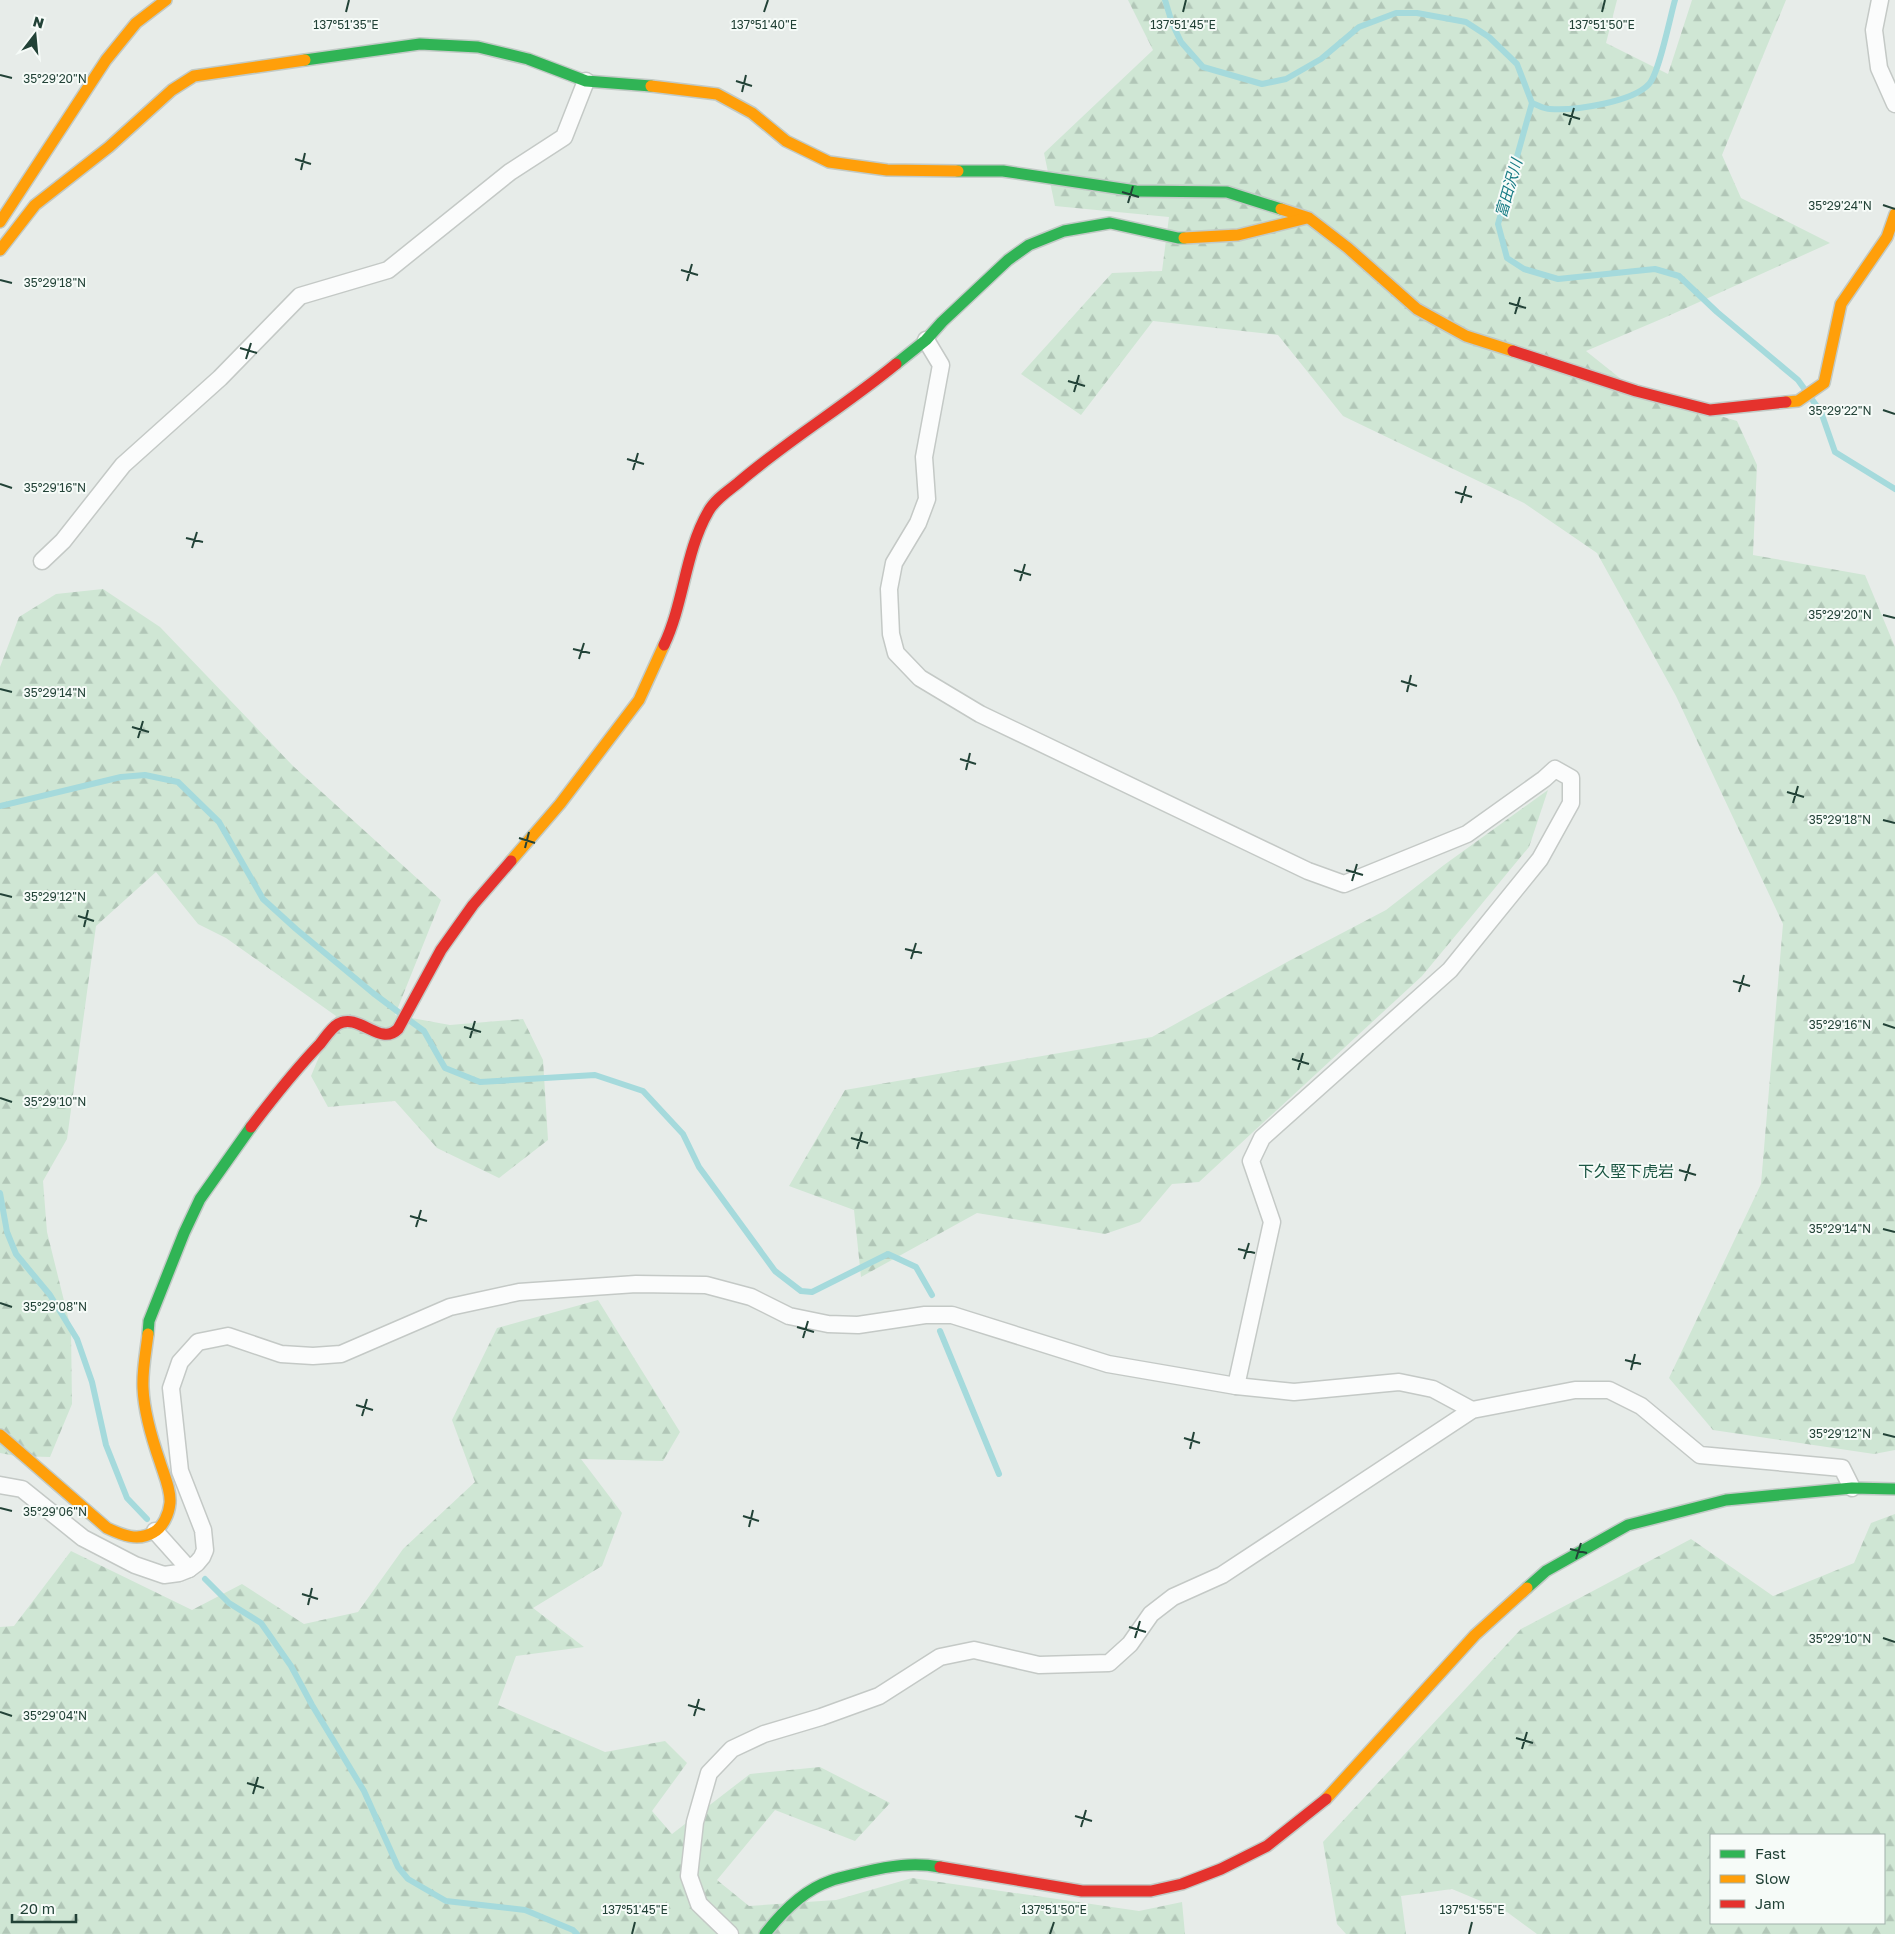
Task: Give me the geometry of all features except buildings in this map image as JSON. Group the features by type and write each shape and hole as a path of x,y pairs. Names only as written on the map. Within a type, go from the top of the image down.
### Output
{"street":[{"path":"0,222 106,60 136,23 166,0"},
{"path":"1880,0 1874,30 1879,68 1895,104"},
{"path":"0,250 35,205 109,148 172,90 194,76 420,44 478,47 528,58 586,81 679,88 717,94 752,113 786,141 829,162 887,170 1003,172 1136,191 1227,192 1309,218 1348,248 1417,309 1466,336 1636,391 1710,410 1798,401 1824,383 1841,304 1887,238 1895,214"},
{"path":"42,561 62,541 123,465 220,378 300,296 388,270 510,172 564,137 586,81"},
{"path":"0,1435 107,1528 125,1537 139,1537 156,1531 164,1522 170,1504 169,1491 151,1435 142,1388 148,1321 196,1207 240,1140 289,1076 338,1024 354,1021 382,1035 395,1032 398,1029 441,950 473,905 560,804 639,700 672,628 699,528 709,509 756,467 873,383 926,340 942,322 1008,260 1029,246 1064,231 1110,223 1178,238 1238,235 1309,218"},
{"path":"926,340 941,365 924,457 926,499 918,523 894,563 889,589 891,634 896,653 920,678 980,714 1308,871 1344,884 1468,834 1555,769 1571,778 1571,802 1540,859 1450,970 1262,1138 1251,1161 1272,1222 1236,1386"},
{"path":"0,1485 22,1489 83,1538 135,1565 164,1575 179,1573 189,1569 202,1557 205,1550 203,1530 180,1470 171,1388 180,1362 198,1342 228,1336 281,1354 314,1356 341,1354 450,1307 519,1292 636,1284 706,1284 751,1297 789,1316 828,1324 858,1325 926,1315 952,1315 1108,1364 1236,1386 1294,1392 1398,1382 1433,1389 1472,1410"},
{"path":"730,1934 699,1904 689,1876 695,1822 710,1773 732,1749 764,1734 821,1717 879,1696 940,1657 974,1650 1039,1665 1109,1663 1130,1644 1151,1614 1173,1597 1222,1575 1472,1410 1575,1390 1609,1390 1641,1406 1700,1455 1842,1468 1852,1488"},
{"path":"765,1934 778,1916 801,1897 829,1881 892,1865 925,1864 1082,1891 1151,1891 1182,1884 1221,1869 1267,1846 1325,1800 1475,1635 1546,1571 1628,1525 1726,1500 1852,1488 1895,1490"},
{"path":"156,1531 189,1569"}],"green space":[{"path":"1128,0 1617,0 1606,43 1668,74 1692,0 1786,0 1722,155 1741,198 1830,243 1586,351 1636,391 1737,421 1757,465 1753,555 1865,575 1895,647 1895,1450 1874,1454 1713,1430 1669,1378 1761,1184 1783,924 1676,696 1597,553 1524,503 1343,416 1278,335 1153,321 1081,415 1021,374 1112,273 1162,271 1169,217 1055,206 1044,153 1153,50"},
{"path":"103,589 160,627 293,766 441,900 395,1015 450,1025 523,1019 543,1060 548,1140 499,1178 437,1148 395,1101 328,1107 311,1076 336,1016 226,938 198,924 156,872 96,926 67,1139 43,1181 47,1232 71,1329 72,1404 50,1457 16,1456 0,1453 0,667 19,617 56,594"},
{"path":"1548,790 1529,847 1422,976 1199,1182 1172,1184 1140,1222 1105,1234 977,1213 861,1277 854,1210 789,1186 845,1090 1152,1037 1287,962 1386,910 1444,865"},
{"path":"598,1300 680,1432 663,1461 581,1459 622,1513 602,1566 533,1608 584,1647 516,1656 498,1705 605,1752 665,1741 687,1763 652,1811 672,1834 750,1774 820,1767 890,1803 855,1841 775,1810 717,1880 749,1906 836,1900 912,1878 1139,1911 1182,1902 1185,1934 0,1934 0,1627 14,1626 71,1551 192,1610 242,1584 304,1624 358,1612 403,1549 475,1482 452,1420 497,1328"},
{"path":"1895,1514 1895,1934 1537,1934 1507,1912 1452,1889 1401,1896 1406,1934 1346,1934 1337,1924 1323,1842 1521,1629 1691,1539 1773,1596 1854,1563 1871,1523"}],"waterway":[{"name":"富田沢川","path":"1165,0 1172,23 1181,42 1203,67 1262,84 1286,79 1321,59 1359,27 1396,13 1417,13 1466,22 1489,37 1517,64 1532,103 1498,224 1507,258 1524,269 1558,279 1655,269 1679,276 1717,312 1798,380 1821,412 1835,452 1895,489"},
{"path":"1532,103 1548,109 1588,107 1630,96 1641,90 1649,84 1657,69 1675,0"},
{"path":"0,806 121,777 145,775 178,782 219,822 263,899 296,929 401,1014"},
{"path":"409,1020 424,1031 445,1068 480,1082 595,1075 643,1091 683,1134 699,1167 775,1271 801,1291 812,1292 888,1254 916,1267 932,1295"},
{"path":"0,1193 7,1232 16,1254 50,1295 77,1339 92,1382 106,1445 127,1498 147,1519"},
{"path":"940,1331 999,1474"},
{"path":"205,1579 229,1603 261,1623 291,1666 312,1705 364,1791 398,1867 408,1879 446,1901 525,1910 573,1930 577,1934"}],"traffic: fast":[{"path":"305,60 420,44 478,47 528,59 586,81 651,86"},
{"path":"958,171 1003,171 1136,191 1227,192 1281,209"},
{"path":"896,364 926,340 942,322 1008,260 1029,245 1064,231 1110,223 1184,238"},
{"path":"148,1334 149,1321 184,1233 200,1199 251,1127"},
{"path":"1527,1588 1546,1571 1628,1525 1726,1500 1852,1488 1895,1489"},
{"path":"765,1934 802,1896 830,1881 892,1866 920,1865 940,1867"}],"traffic: slow":[{"path":"0,222 106,60 136,23 166,0"},
{"path":"0,250 35,205 109,147 172,90 194,76 305,60"},
{"path":"651,86 717,94 752,113 786,141 829,162 887,170 958,171"},
{"path":"1281,209 1309,218 1348,248 1417,309 1466,336 1513,351"},
{"path":"1786,402 1798,401 1824,383 1841,304 1887,237 1895,214"},
{"path":"1184,238 1238,235 1307,218"},
{"path":"511,861 560,804 639,700 664,645"},
{"path":"0,1435 107,1528 124,1535 136,1537 142,1537 154,1532 160,1527 167,1516 170,1498 167,1482 151,1435 145,1407 143,1374 148,1334"},
{"path":"1326,1799 1475,1635 1527,1588"}],"traffic: jam":[{"path":"1513,351 1636,391 1710,410 1786,402"},
{"path":"664,645 671,629 700,527 714,504 777,452 896,364"},
{"path":"251,1127 293,1074 338,1024 354,1022 384,1034 398,1029 441,950 473,905 511,861"},
{"path":"940,1867 1082,1891 1151,1891 1182,1884 1221,1869 1267,1846 1326,1799"}],"district":[{"name":"下久堅下虎岩","path":"1626,1171"}]}
